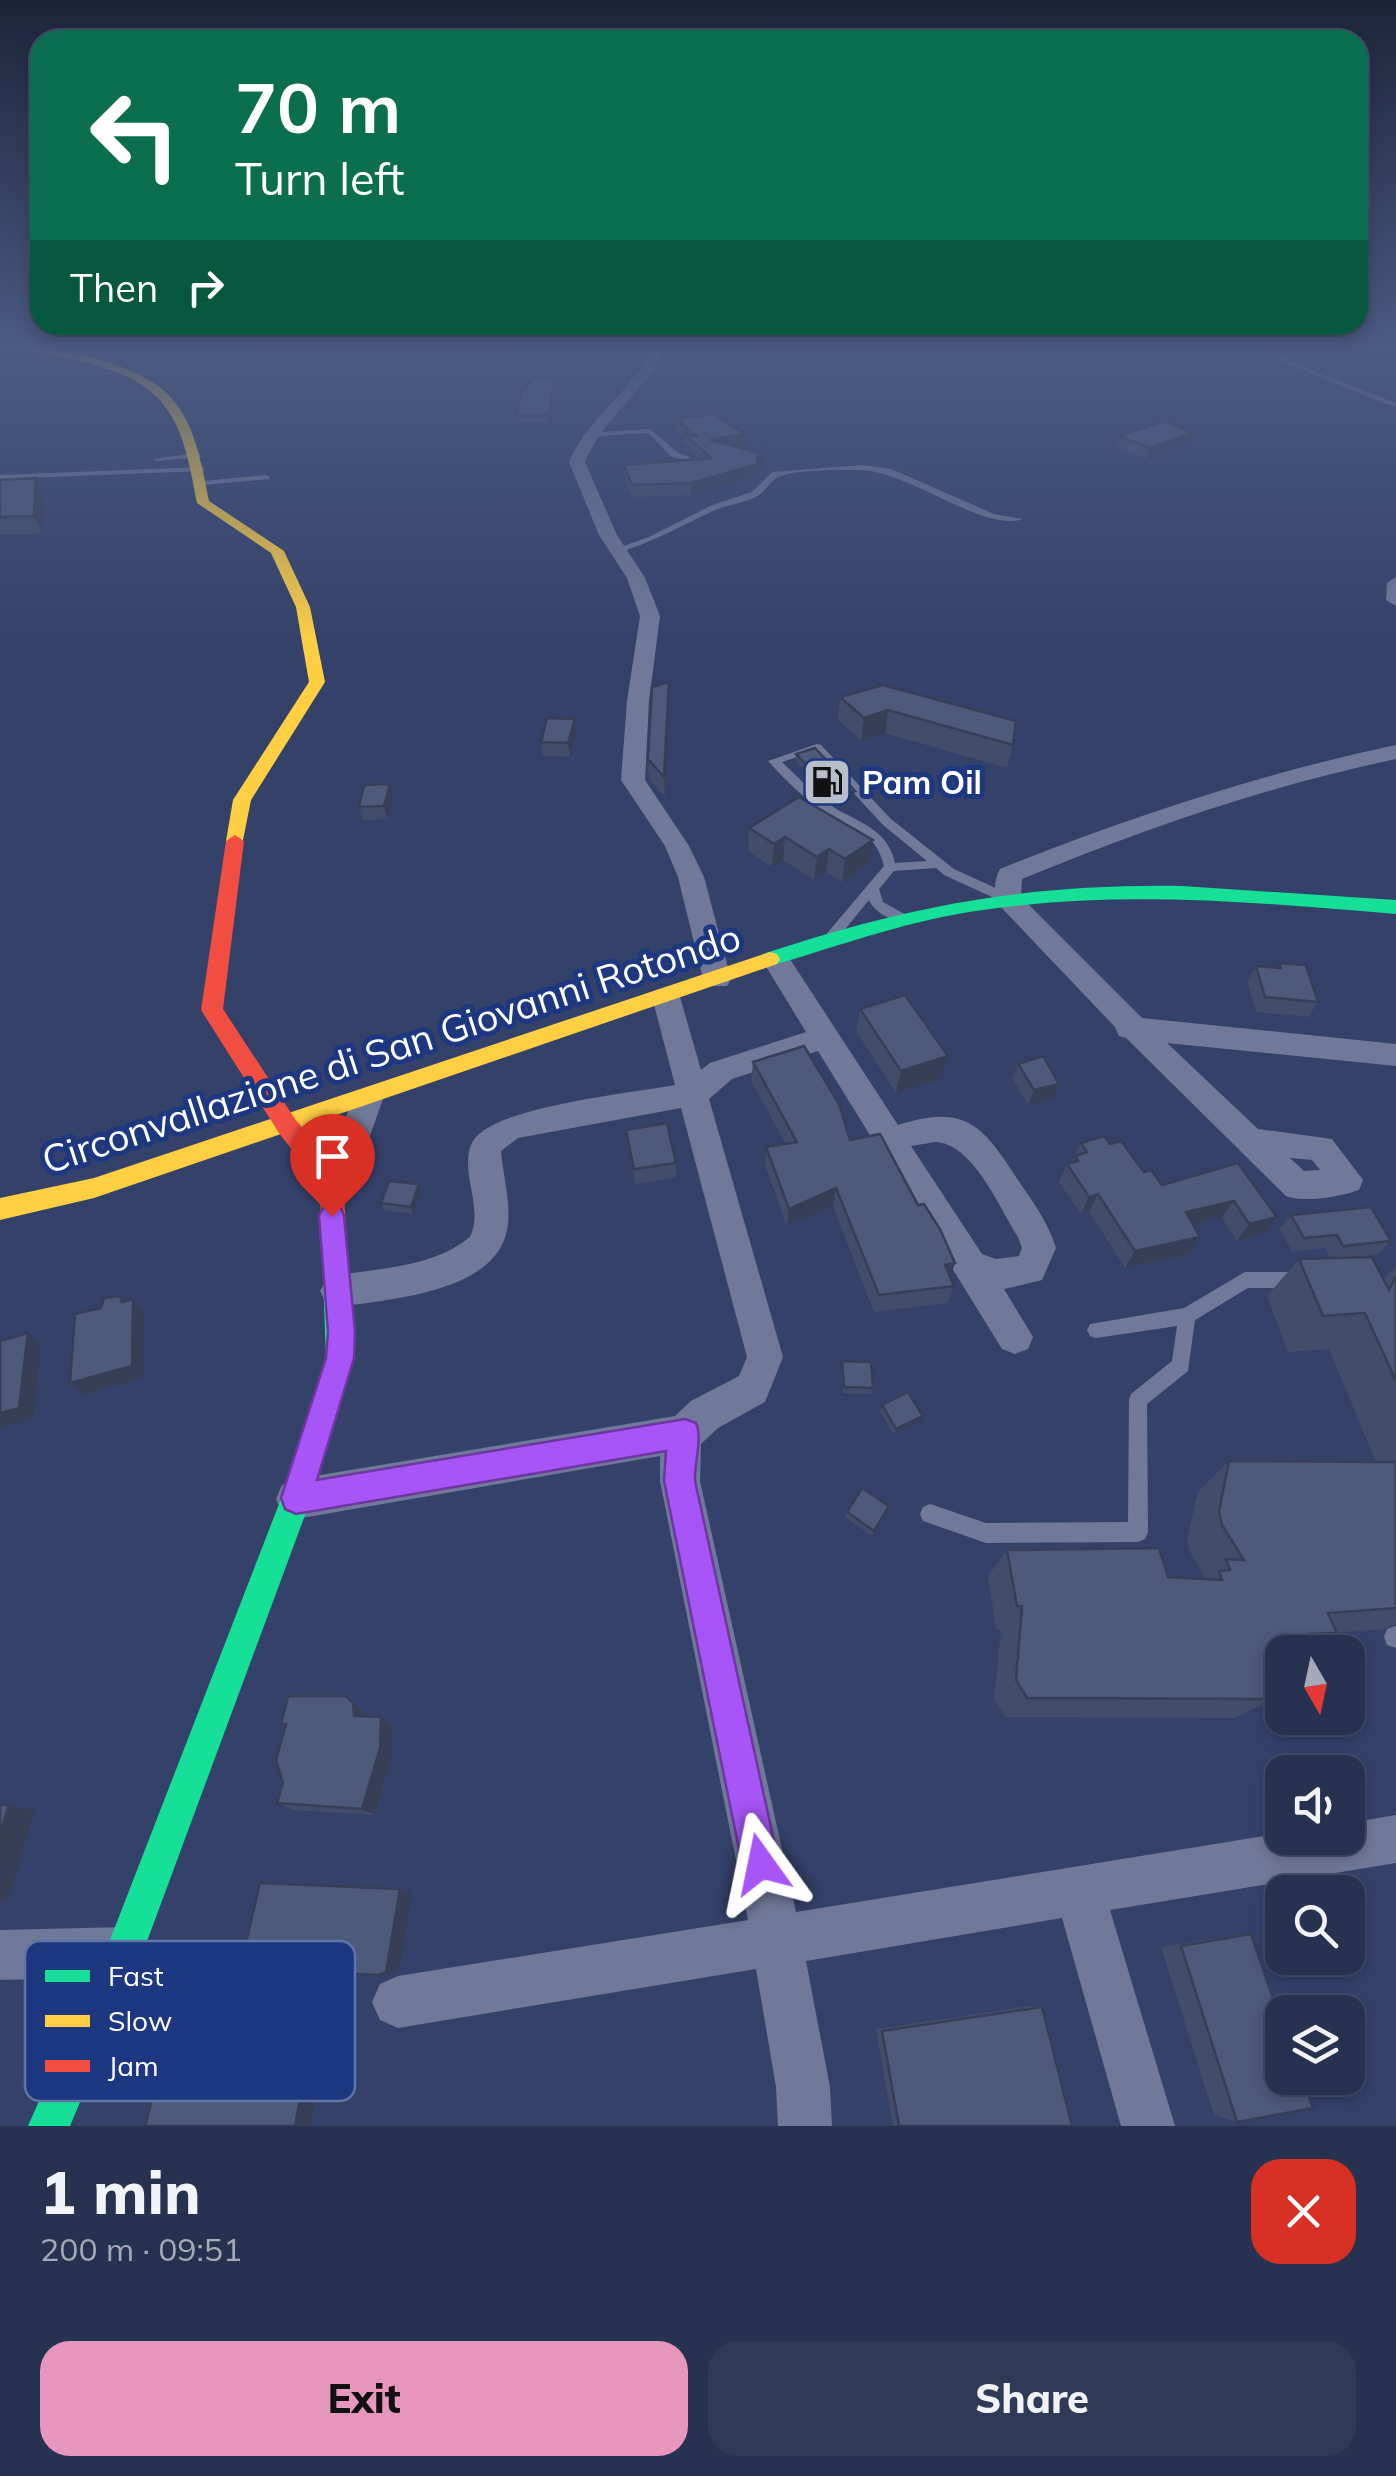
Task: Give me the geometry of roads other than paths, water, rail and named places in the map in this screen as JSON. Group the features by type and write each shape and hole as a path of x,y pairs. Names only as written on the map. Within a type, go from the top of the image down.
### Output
{"street":[{"path":"193,443 203,502 277,551 303,607 317,682 242,800 225,894 212,1010 287,1126 310,1153 332,1195"},
{"path":"583,443 576,462 578,472 617,550 636,578 650,616 638,701 633,780 677,846 691,876 717,980"},
{"path":"1396,583 1396,600"},
{"path":"1249,1141 1129,1028 1008,899 1009,875 1180,808 1259,782 1396,752"},
{"name":"Circonvallazione di San Giovanni Rotondo","path":"0,1209 94,1188 903,919 1008,899 1153,893 1396,907"},
{"path":"776,960 1015,1337"},
{"path":"666,997 765,1356 763,1375 751,1392 696,1420 685,1433 679,1458 680,1481 777,1941 805,2126"},
{"path":"1129,1028 1396,1055"},
{"path":"338,1292 436,1272 473,1260 490,1232 484,1148 494,1136 512,1127 694,1094 721,1071 825,1036"},
{"path":"128,1941 296,1498 340,1358 332,1195 368,1099"},
{"path":"891,1140 929,1128 966,1134 977,1144 1034,1232 1039,1248 1030,1269 996,1274 970,1265"},
{"path":"296,1498 685,1433"},
{"path":"398,2002 1396,1840"},
{"path":"1080,1892 1148,2126"},
{"path":"0,1955 25,1954"},
{"path":"48,2126 59,2101"}],"lane":[{"path":"663,443 675,455 687,459"},
{"path":"157,459 266,477"},
{"path":"617,550 755,494 775,474 808,470 862,467 888,471 992,516 1018,519"},
{"path":"0,477 200,469"},
{"path":"0,488 27,476"},
{"path":"890,867 888,850 866,828 825,808 774,761 816,747 888,822 939,864 1008,899"},
{"path":"826,944 890,867 939,864"},
{"path":"872,888 876,904 903,919"},
{"path":"1096,1330 1187,1316 1245,1280 1320,1280"},
{"path":"930,1514 986,1533 1138,1532 1138,1400 1180,1365 1187,1316"}],"place":[{"name":"Pam Oil","path":"827,782"}]}
